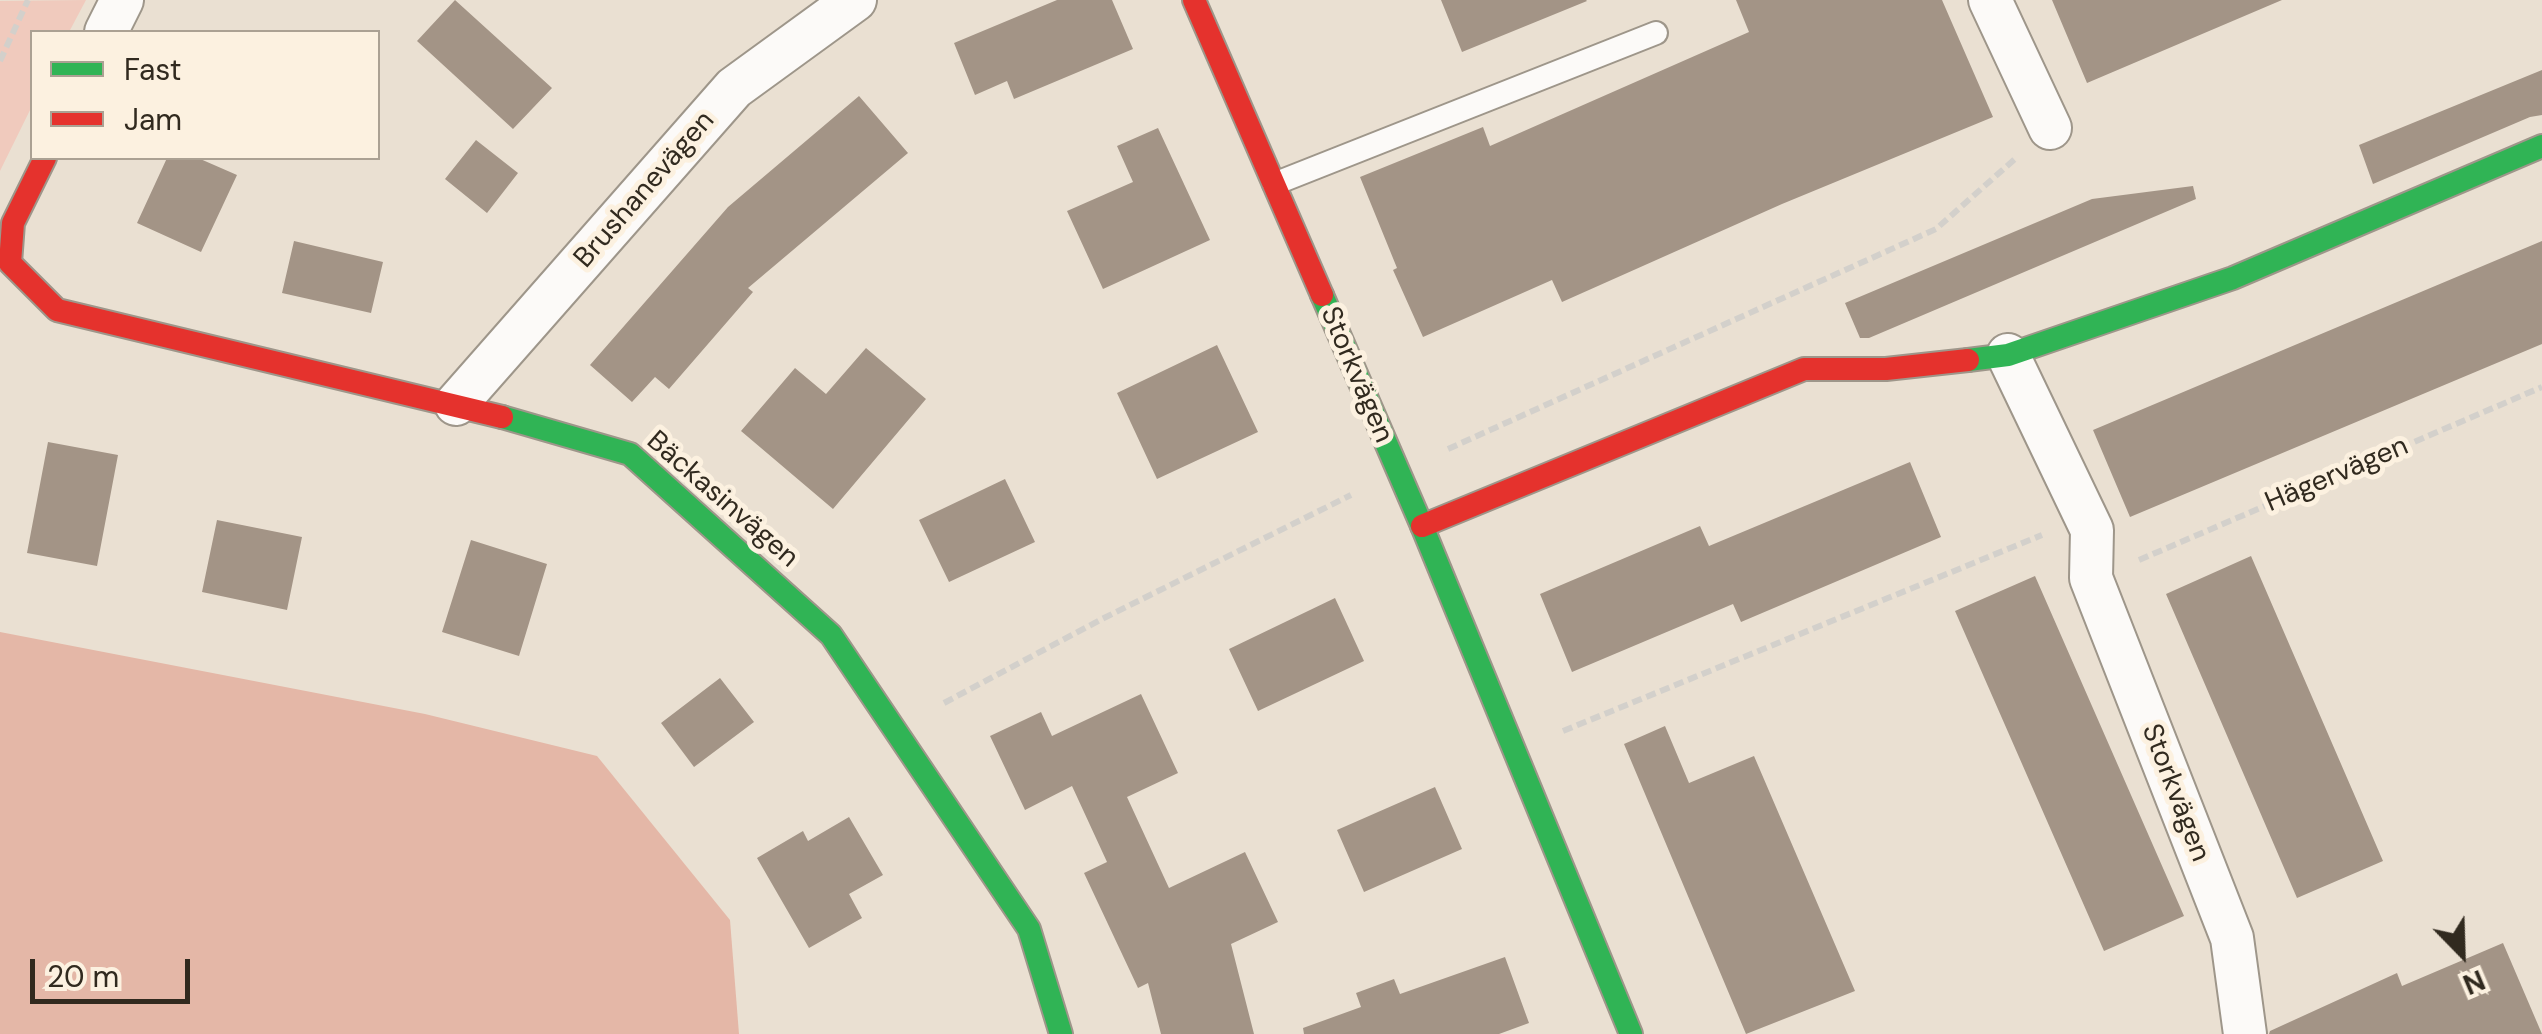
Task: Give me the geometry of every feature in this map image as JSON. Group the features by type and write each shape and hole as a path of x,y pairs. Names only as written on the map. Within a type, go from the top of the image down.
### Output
{"street":[{"path":"107,30 122,0"},
{"name":"Brushanevägen","path":"456,404 734,88 855,0"},
{"name":"Storkvägen","path":"1194,0 1422,526 1631,1034"},
{"path":"1990,0 2050,128"},
{"path":"1422,526 1804,369 1886,369 2008,356 2233,278 2542,146"},
{"name":"Bäckasinvägen","path":"44,160 13,224 10,263 58,310 456,404 630,454 831,635 1029,929 1062,1034"},
{"name":"Storkvägen","path":"2008,356 2092,530 2112,560 2091,578 2232,938 2245,1034"}],"lane":[{"path":"1274,184 1656,32"}],"path":[{"path":"0,61 28,0"},
{"path":"894,729 1102,618 1398,472 1936,229 2050,128"},
{"name":"Hägervägen","path":"2112,560 2542,387"},
{"path":"1514,752 2043,535 2112,560"}],"shaded area":[{"path":"86,0 70,30 30,30 30,110 0,171 0,1"},
{"path":"0,632 425,714 597,756 730,920 739,1034 0,1034"}],"building":[{"path":"455,0 552,88 513,129 417,41"},
{"path":"1057,0 1112,0 1133,49 1014,99 1007,81 975,95 954,43"},
{"path":"1441,0 1586,0 1587,1 1462,52"},
{"path":"1736,0 1942,0 1993,117 1782,204 1562,302 1552,280 1423,337 1393,270 1397,268 1360,177 1483,127 1490,146 1749,32"},
{"path":"2052,0 2282,0 2087,83"},
{"path":"2542,70 2542,115 2373,184 2359,145"},
{"path":"859,96 908,153 748,288 753,292 669,389 655,377 632,402 590,365 728,207"},
{"path":"1158,128 1210,240 1103,289 1067,211 1133,182 1117,146"},
{"path":"476,140 518,173 487,213 445,179"},
{"path":"166,160 203,160 237,175 201,252 137,223"},
{"path":"2193,186 2196,199 1869,338 1860,338 1845,303 2092,199"},
{"path":"294,241 383,262 371,313 282,293"},
{"path":"2542,241 2542,344 2130,517 2093,430"},
{"path":"1217,345 1258,432 1157,479 1117,393"},
{"path":"866,348 926,399 833,509 741,431 795,368 826,394"},
{"path":"48,442 118,455 97,566 27,553"},
{"path":"1910,462 1941,537 1741,622 1733,604 1572,672 1540,594 1700,526 1709,546"},
{"path":"1005,479 1035,542 949,582 919,520"},
{"path":"217,520 302,537 287,610 202,592"},
{"path":"471,540 547,564 519,656 442,632"},
{"path":"2251,556 2383,861 2297,898 2166,594"},
{"path":"2035,576 2184,916 2104,951 1955,611"},
{"path":"1335,598 1364,661 1258,711 1229,649"},
{"path":"720,678 754,722 694,767 661,723"},
{"path":"1141,694 1178,773 1127,797 1169,888 1245,852 1278,922 1231,944 1254,1034 1161,1034 1148,983 1138,988 1084,873 1107,862 1072,786 1025,810 990,736 1041,712 1052,736"},
{"path":"1665,726 1689,783 1754,756 1855,991 1746,1034 1624,744"},
{"path":"1435,787 1462,849 1364,892 1337,830"},
{"path":"849,817 883,875 849,894 862,918 809,948 757,858 803,831 808,841"},
{"path":"2503,943 2542,1034 2269,1034 2397,973 2402,986"},
{"path":"1505,957 1529,1023 1499,1034 1304,1034 1303,1028 1361,1007 1356,993 1394,979 1400,994"}],"traffic: fast":[{"path":"1968,360 2008,355 2233,278 2542,146"},
{"path":"1322,295 1422,526 1631,1034"},
{"path":"502,417 630,454 831,635 1029,929 1061,1034"}],"traffic: jam":[{"path":"1194,0 1322,295"},
{"path":"44,160 13,223 10,263 57,310 502,417"},
{"path":"1422,526 1804,369 1886,369 1968,360"}]}
